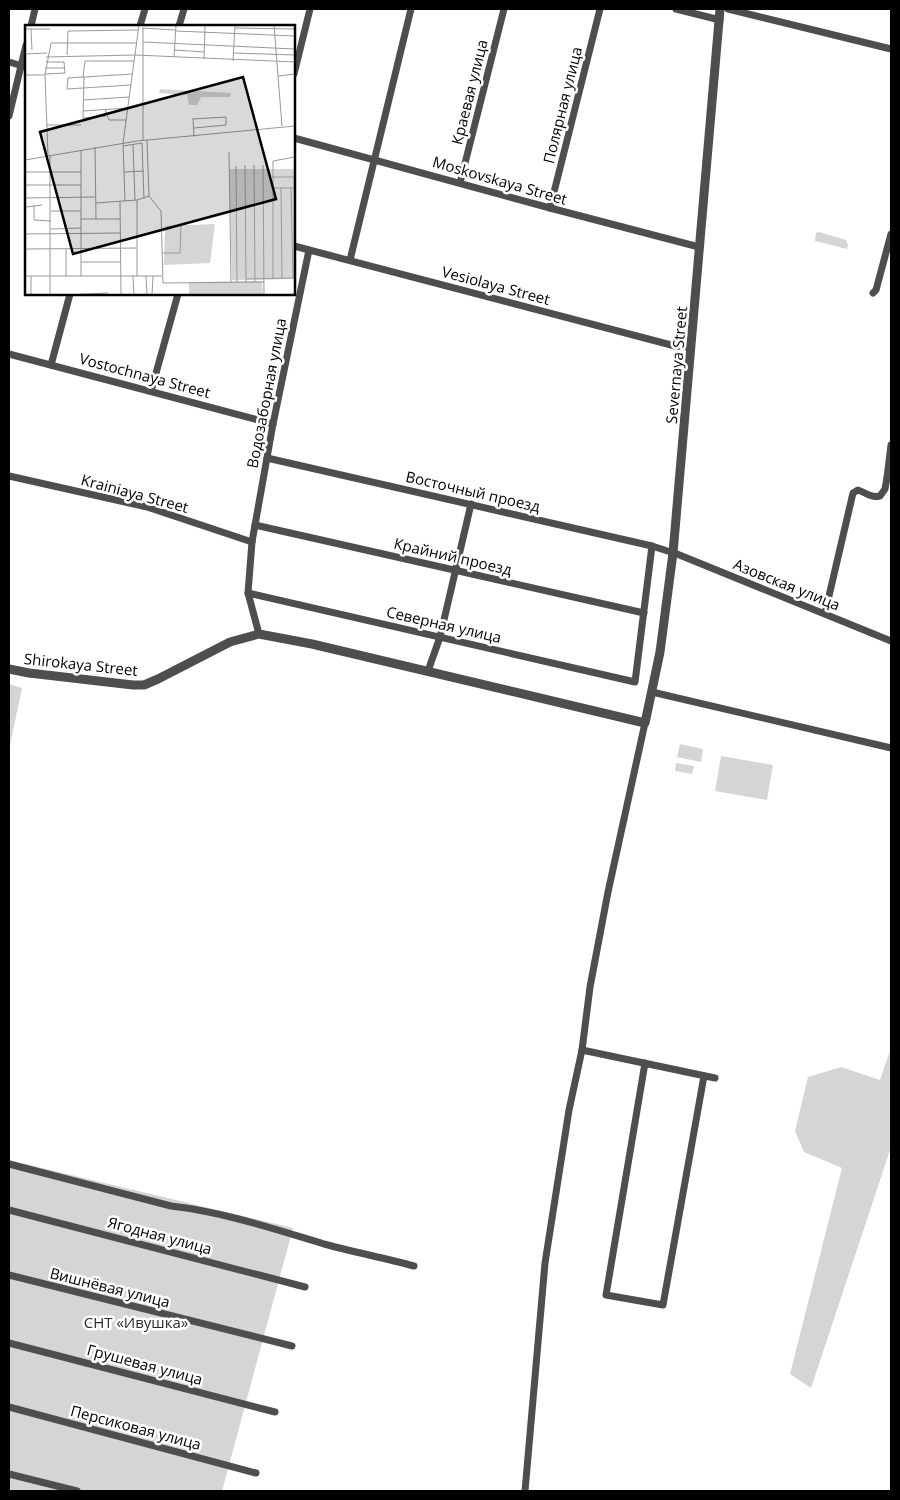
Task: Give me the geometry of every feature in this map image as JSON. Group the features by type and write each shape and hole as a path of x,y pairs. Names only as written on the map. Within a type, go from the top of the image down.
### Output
{"street":[{"path":"31,25 35,9"},
{"path":"140,25 145,9"},
{"path":"179,25 184,9"},
{"path":"295,70 310,9"},
{"path":"350,260 411,9"},
{"name":"Краевая улица","path":"460,183 504,9"},
{"name":"Полярная улица","path":"550,208 600,9"},
{"path":"676,9 720,20"},
{"name":"Severnaya Street","path":"645,723 660,652 672,553 720,9"},
{"path":"728,9 891,49"},
{"path":"9,62 24,66 9,116"},
{"name":"Moskovskaya Street","path":"295,138 699,247"},
{"path":"873,293 876,290 891,234"},
{"name":"Vesiolaya Street","path":"295,246 675,346 691,347"},
{"name":"Водозаборная улица","path":"259,634 248,593 252,542 267,458 310,250"},
{"path":"51,365 70,295"},
{"path":"151,391 178,295"},
{"name":"Vostochnaya Street","path":"9,354 274,424"},
{"path":"826,614 851,497 858,490 868,496 880,496 889,479 891,445"},
{"name":"Восточный проезд","path":"267,458 652,546 672,553"},
{"name":"Krainiaya Street","path":"9,476 147,507 252,542"},
{"path":"428,671 440,637 471,504"},
{"name":"Крайний проезд","path":"255,525 644,613"},
{"path":"644,613 652,546"},
{"name":"Азовская улица","path":"672,553 891,641"},
{"name":"Северная улица","path":"248,593 635,682 644,613"},
{"path":"259,634 312,644 645,723 590,987 582,1050 569,1110 544,1263 525,1491"},
{"name":"Shirokaya Street","path":"9,669 29,674 133,685 144,684 158,679 230,642 259,634"},
{"path":"652,692 891,748"},
{"path":"582,1050 715,1078"},
{"path":"645,1063 606,1295 663,1305 704,1076"},
{"path":"9,1164 171,1206 194,1208 267,1226 326,1244 414,1266"},
{"name":"Ягодная улица","path":"9,1210 305,1287"},
{"name":"Вишнёвая улица","path":"9,1275 292,1346"},
{"name":"Грушевая улица","path":"9,1343 275,1412"},
{"name":"Персиковая улица","path":"9,1407 256,1473"},
{"path":"9,1474 77,1491"}],"green space":[{"path":"819,232 846,240 847,249 815,241 816,233"},
{"path":"9,684 22,688 9,750"},
{"path":"680,744 703,749 701,762 677,757"},
{"path":"721,756 773,765 767,800 715,791"},
{"path":"676,763 694,766 692,774 675,771"},
{"path":"891,1048 891,1147 811,1388 790,1374 842,1168 804,1152 795,1131 808,1077 841,1067 880,1080"},
{"name":"СНТ «Ивушка»","path":"9,1160 293,1228 222,1491 9,1491"}]}
